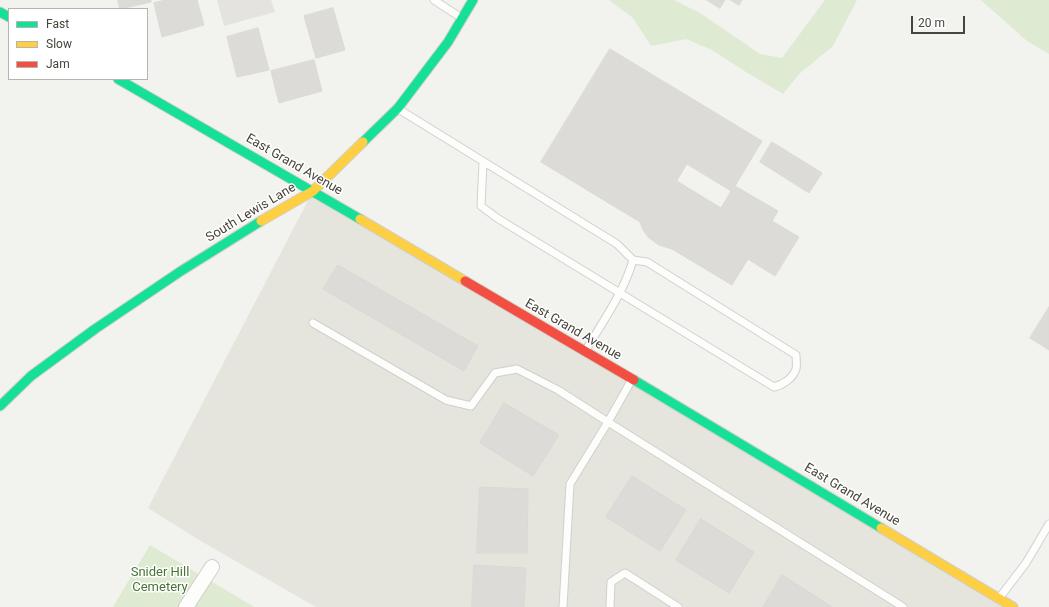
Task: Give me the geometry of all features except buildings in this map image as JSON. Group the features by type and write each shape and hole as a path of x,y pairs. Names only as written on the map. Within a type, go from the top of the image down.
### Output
{"street":[{"name":"South Lewis Lane","path":"0,406 31,376 95,329 194,262 313,191 398,108 448,42 473,0"},
{"name":"East Grand Avenue","path":"120,80 313,191 632,379 996,599 1012,607"},
{"path":"186,607 212,567"}],"lane":[{"path":"434,0 462,18"},
{"path":"398,108 617,244 633,260 647,262 796,355 796,368 790,378 780,386 774,387 497,218 481,206 483,162"},
{"path":"585,352 619,293 629,273 633,260"},
{"path":"313,323 446,400 471,406 495,373 517,369 558,390 903,607"},
{"path":"563,607 570,484 632,379"},
{"path":"996,599 1026,563 1049,524"},
{"path":"610,607 611,582 625,574 678,607"}],"shaded area":[{"path":"217,0 271,0 275,12 224,26"},
{"path":"313,191 1007,607 316,607 199,540 148,508"}],"green space":[{"path":"609,0 674,0 700,13 760,54 782,58 825,0 857,0 833,46 799,74 783,94 712,50 686,39 651,46 633,18"},
{"path":"981,0 1049,0 1049,54 1027,41"},
{"name":"Snider Hill Cemetery","path":"150,545 254,607 113,607"}],"traffic: fast":[{"path":"363,142 398,108 448,42 473,0"},
{"path":"0,12 8,16"},
{"path":"120,80 360,219"},
{"path":"0,406 31,376 95,329 181,271 261,221"},
{"path":"634,380 881,528"}],"traffic: slow":[{"path":"261,221 313,191 363,142"},
{"path":"360,219 465,281"},
{"path":"881,528 1013,607"}],"traffic: jam":[{"path":"465,281 634,380"}]}
